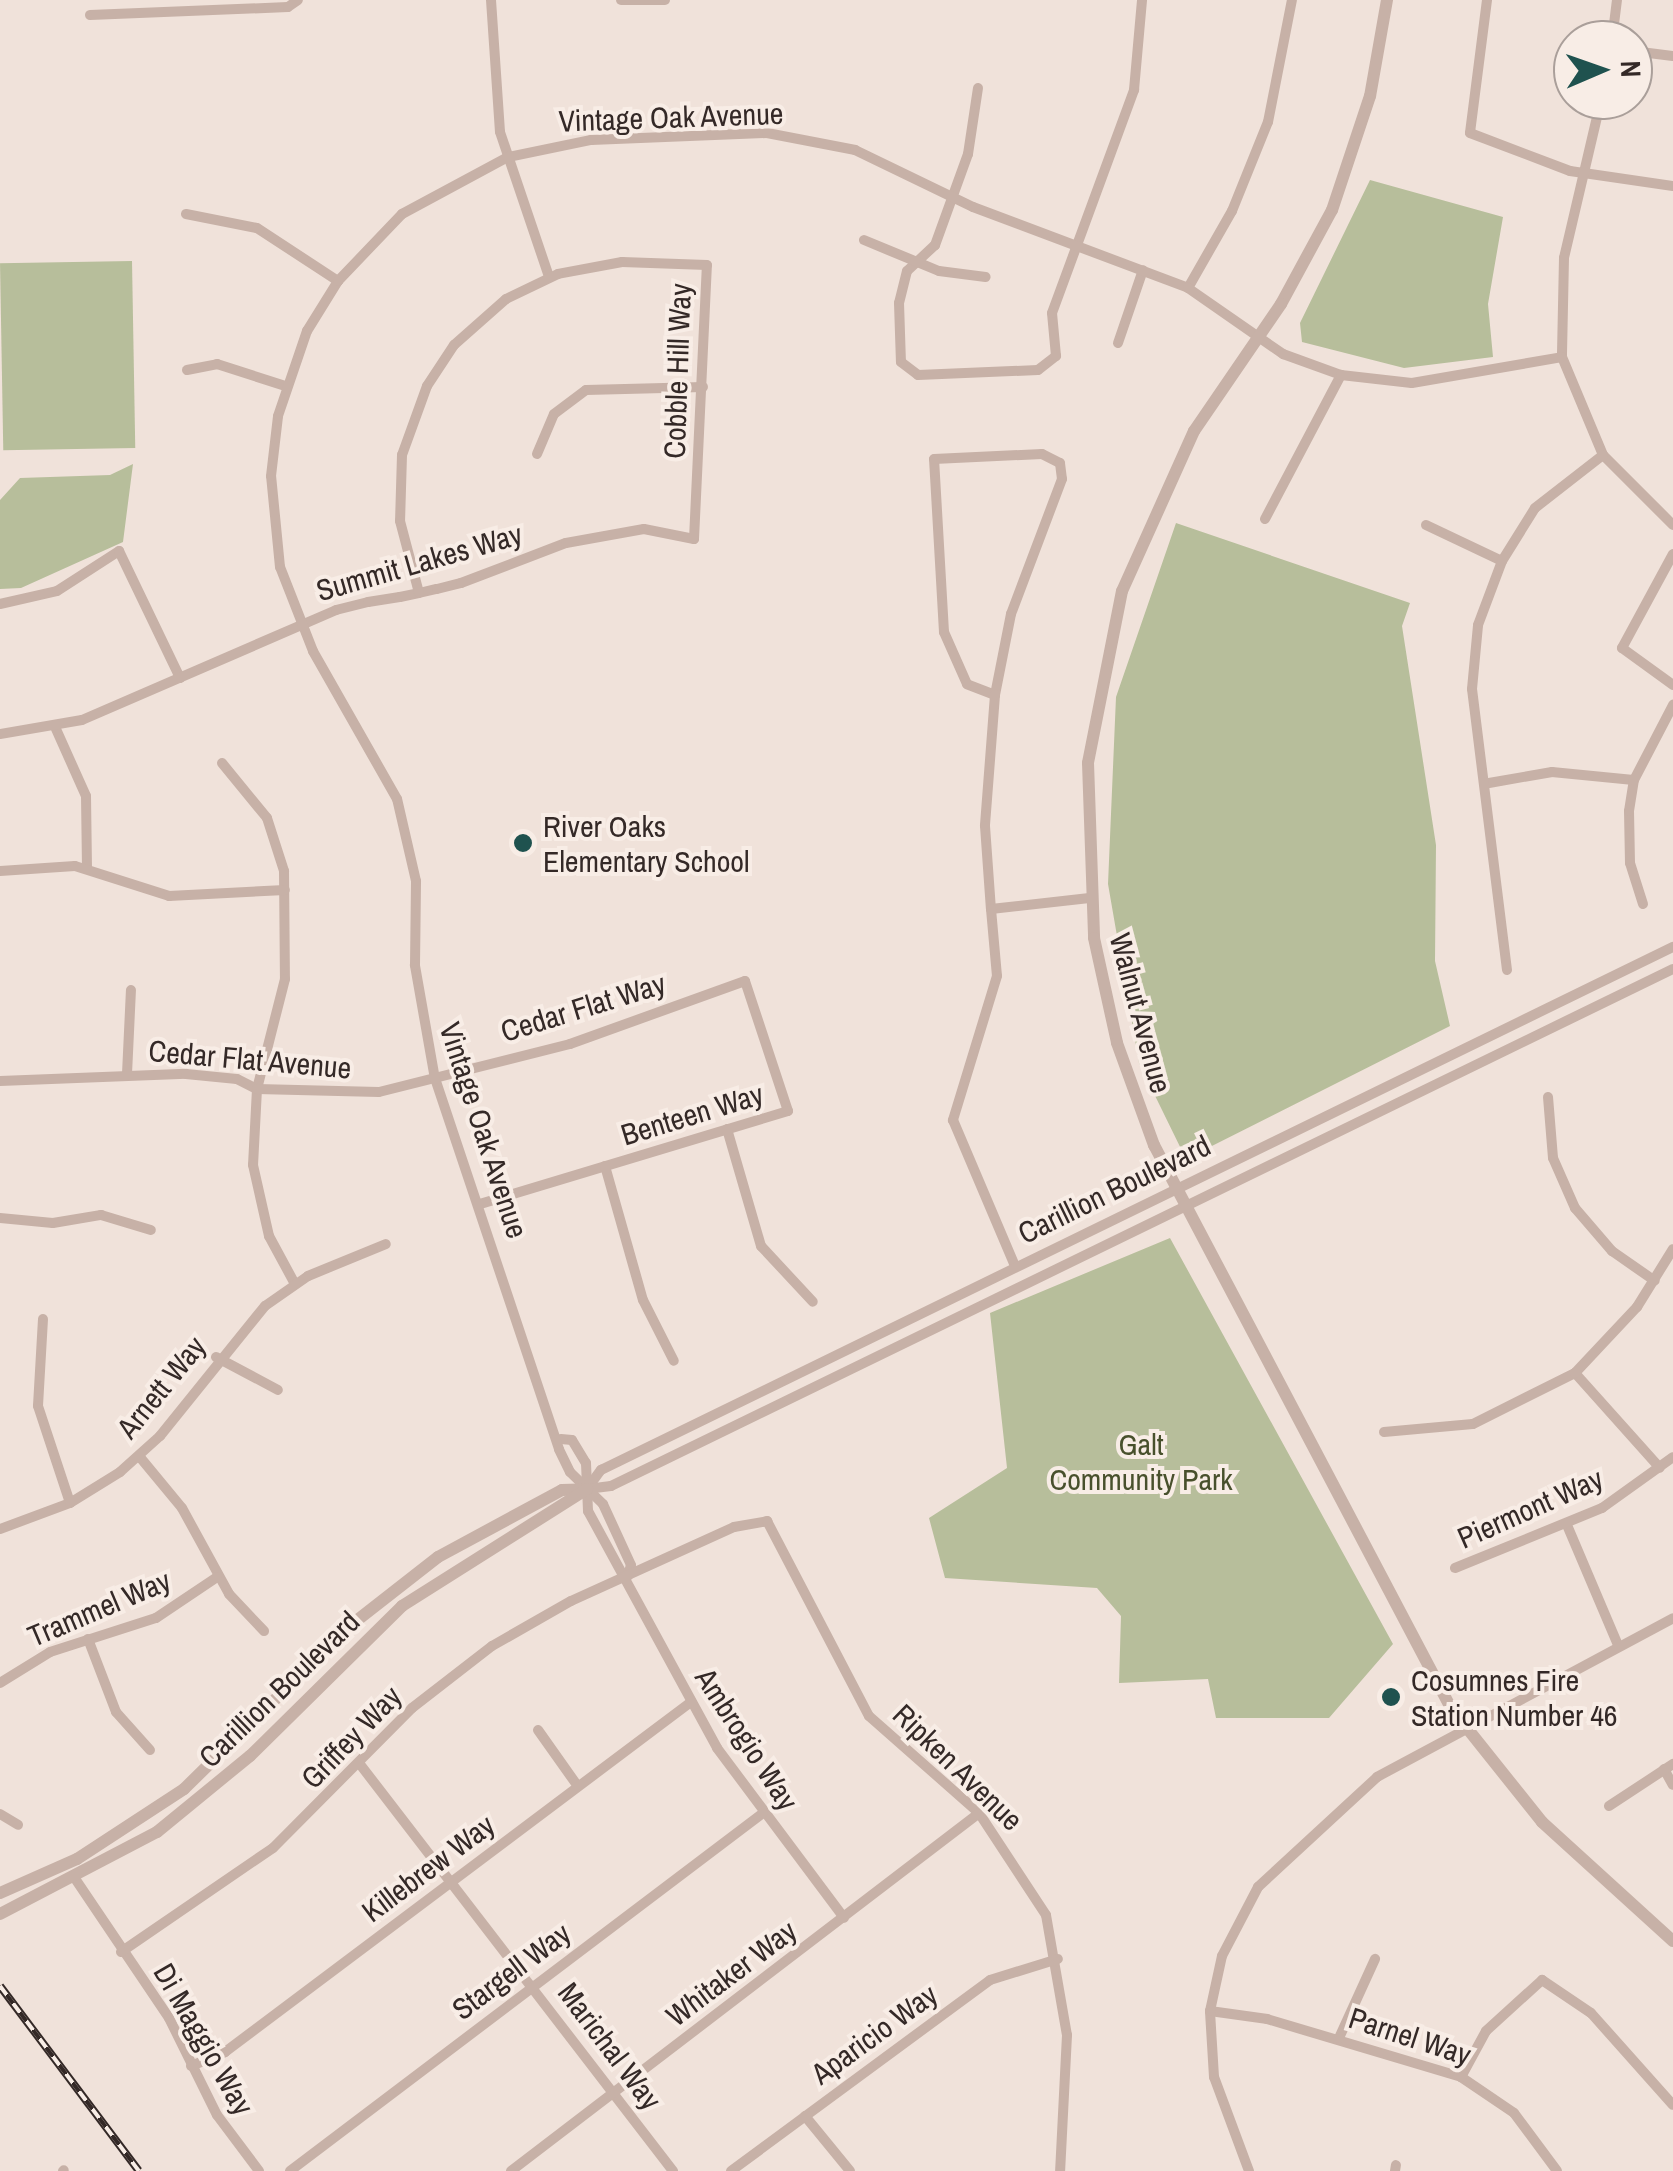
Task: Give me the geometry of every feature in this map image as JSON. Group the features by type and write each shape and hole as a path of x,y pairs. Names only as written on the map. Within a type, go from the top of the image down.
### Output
{"street":[{"path":"90,15 158,6 288,7 298,0"},
{"path":"491,0 496,111 549,277"},
{"path":"621,0 665,0"},
{"path":"978,88 968,154 935,245 916,261 899,303 901,362 910,372 1038,370 1056,356 1052,313 1134,90 1142,0"},
{"path":"1188,288 1232,210 1268,122 1292,0"},
{"name":"Walnut Avenue","path":"1386,0 1370,96 1346,176 1259,337 1168,479 1122,591 1088,763 1089,898 1117,1044 1175,1186 1465,1727 1542,1822 1673,1940"},
{"path":"1487,0 1470,133 1488,146 1586,174 1673,186"},
{"path":"1598,120 1564,258 1562,357 1602,454 1673,525"},
{"name":"Vintage Oak Avenue","path":"587,1489 570,1472 436,1079 418,988 407,830 376,751 300,625 271,507 285,386 338,281 402,214 508,157 591,140 799,136 880,159 951,197 1188,288 1259,337 1341,375 1412,383 1562,357"},
{"path":"186,214 257,228 338,281"},
{"path":"864,240 916,261 986,277"},
{"name":"Cobble Hill Way","path":"418,593 399,500 414,412 471,327 549,277 622,262 706,265 694,539"},
{"path":"1118,343 1143,270"},
{"path":"187,370 217,364 285,386"},
{"path":"1264,519 1341,375"},
{"path":"537,454 554,414 586,390 703,387"},
{"path":"995,695 968,684 944,632 934,459 1042,454 1060,463 1062,480 1021,582 995,695 985,826 997,976 953,1120 1015,1266"},
{"path":"1508,970 1473,656 1502,561 1547,495 1602,454"},
{"path":"1426,525 1502,561"},
{"name":"Summit Lakes Way","path":"0,734 56,729 300,625 418,593 591,536 644,529 694,539"},
{"path":"0,604 57,591 119,551 180,678"},
{"path":"1673,554 1622,648 1673,685"},
{"path":"1643,904 1628,836 1634,780 1673,705"},
{"path":"56,729 86,796 88,868"},
{"path":"222,763 267,818 285,890 285,978 256,1089 256,1188 269,1236 295,1284"},
{"path":"1489,783 1552,772 1634,780"},
{"path":"0,871 88,868 169,896 285,890"},
{"path":"990,909 1089,898"},
{"name":"Carillion Boulevard","path":"0,1914 76,1880 215,1788 402,1606 587,1489 601,1470 1175,1186 1673,947"},
{"name":"Carillion Boulevard","path":"0,1893 78,1859 184,1789 351,1625 438,1557 562,1490 611,1486 1673,970"},
{"name":"Cedar Flat Way","path":"436,1079 570,1044 745,981"},
{"name":"Benteen Way","path":"479,1204 788,1110 745,981"},
{"path":"127,1074 130,990"},
{"name":"Cedar Flat Avenue","path":"0,1081 127,1074 238,1079 256,1089 358,1094 436,1079"},
{"path":"1548,1097 1553,1158 1575,1208 1592,1232 1655,1281"},
{"path":"728,1129 761,1246 813,1302"},
{"path":"605,1166 643,1300 674,1361"},
{"path":"0,1218 52,1223 101,1215 150,1230"},
{"name":"Arnett Way","path":"0,1529 70,1503 139,1456 216,1357 295,1284 386,1244"},
{"path":"1384,1432 1473,1424 1575,1373 1655,1281 1673,1249"},
{"path":"42,1319 38,1406 70,1503"},
{"path":"216,1357 278,1390"},
{"path":"1575,1373 1660,1468"},
{"name":"Vintage Oak Avenue","path":"560,1438 572,1440 586,1464 587,1489"},
{"path":"139,1456 182,1508 217,1576 264,1631"},
{"name":"Piermont Way","path":"1455,1568 1566,1526 1673,1456"},
{"name":"Ambrogio Way","path":"587,1489 588,1511 628,1576 690,1702 763,1813 844,1918"},
{"name":"Ripken Avenue","path":"628,1576 767,1520 869,1716 979,1813 1030,1883 1058,1959 1067,2035 1060,2171"},
{"path":"1566,1526 1618,1644"},
{"name":"Trammel Way","path":"0,1683 88,1639 156,1618 217,1576"},
{"name":"Griffey Way","path":"121,1952 242,1873 457,1670 628,1576"},
{"path":"1248,2171 1214,2076 1210,2011 1230,1938 1281,1859 1377,1777 1618,1644 1673,1618"},
{"path":"88,1639 116,1712 150,1750"},
{"name":"Killebrew Way","path":"191,2066 224,2052 690,1702"},
{"path":"538,1730 577,1785"},
{"name":"Marichal Way","path":"359,1763 673,2171"},
{"path":"1609,1806 1669,1767 1673,1785"},
{"name":"Stargell Way","path":"290,2171 763,1813"},
{"name":"Whitaker Way","path":"511,2171 979,1813"},
{"path":"0,1814 18,1824"},
{"name":"Di Maggio Way","path":"76,1880 121,1952 170,2018 191,2066 259,2171"},
{"name":"Aparicio Way","path":"731,2171 990,1980 1058,1959"},
{"path":"1338,2038 1375,1959"},
{"path":"1461,2077 1486,2030 1542,1980 1592,2012 1673,2105"},
{"name":"Parnel Way","path":"1210,2011 1338,2038 1461,2077 1514,2113 1557,2171"},
{"path":"805,2116 850,2171"}],"green space":[{"path":"1370,180 1503,217 1488,304 1493,357 1404,368 1302,342 1300,323"},
{"path":"132,261 135,448 3,450 0,263"},
{"path":"133,464 123,542 21,588 0,589 0,500 20,478 110,475"},
{"path":"1176,523 1410,603 1402,626 1436,845 1435,961 1450,1026 1186,1159 1139,1063 1108,884 1116,697"},
{"name":"Galt Community Park","path":"1170,1238 1393,1644 1329,1718 1216,1718 1208,1679 1119,1683 1121,1616 1097,1588 945,1578 929,1518 1007,1468 990,1313"}],"railway":[{"path":"0,1986 139,2171"}],"place":[{"name":"River Oaks Elementary School","path":"523,843"},
{"name":"Cosumnes Fire Station Number 46","path":"1391,1697"}]}
